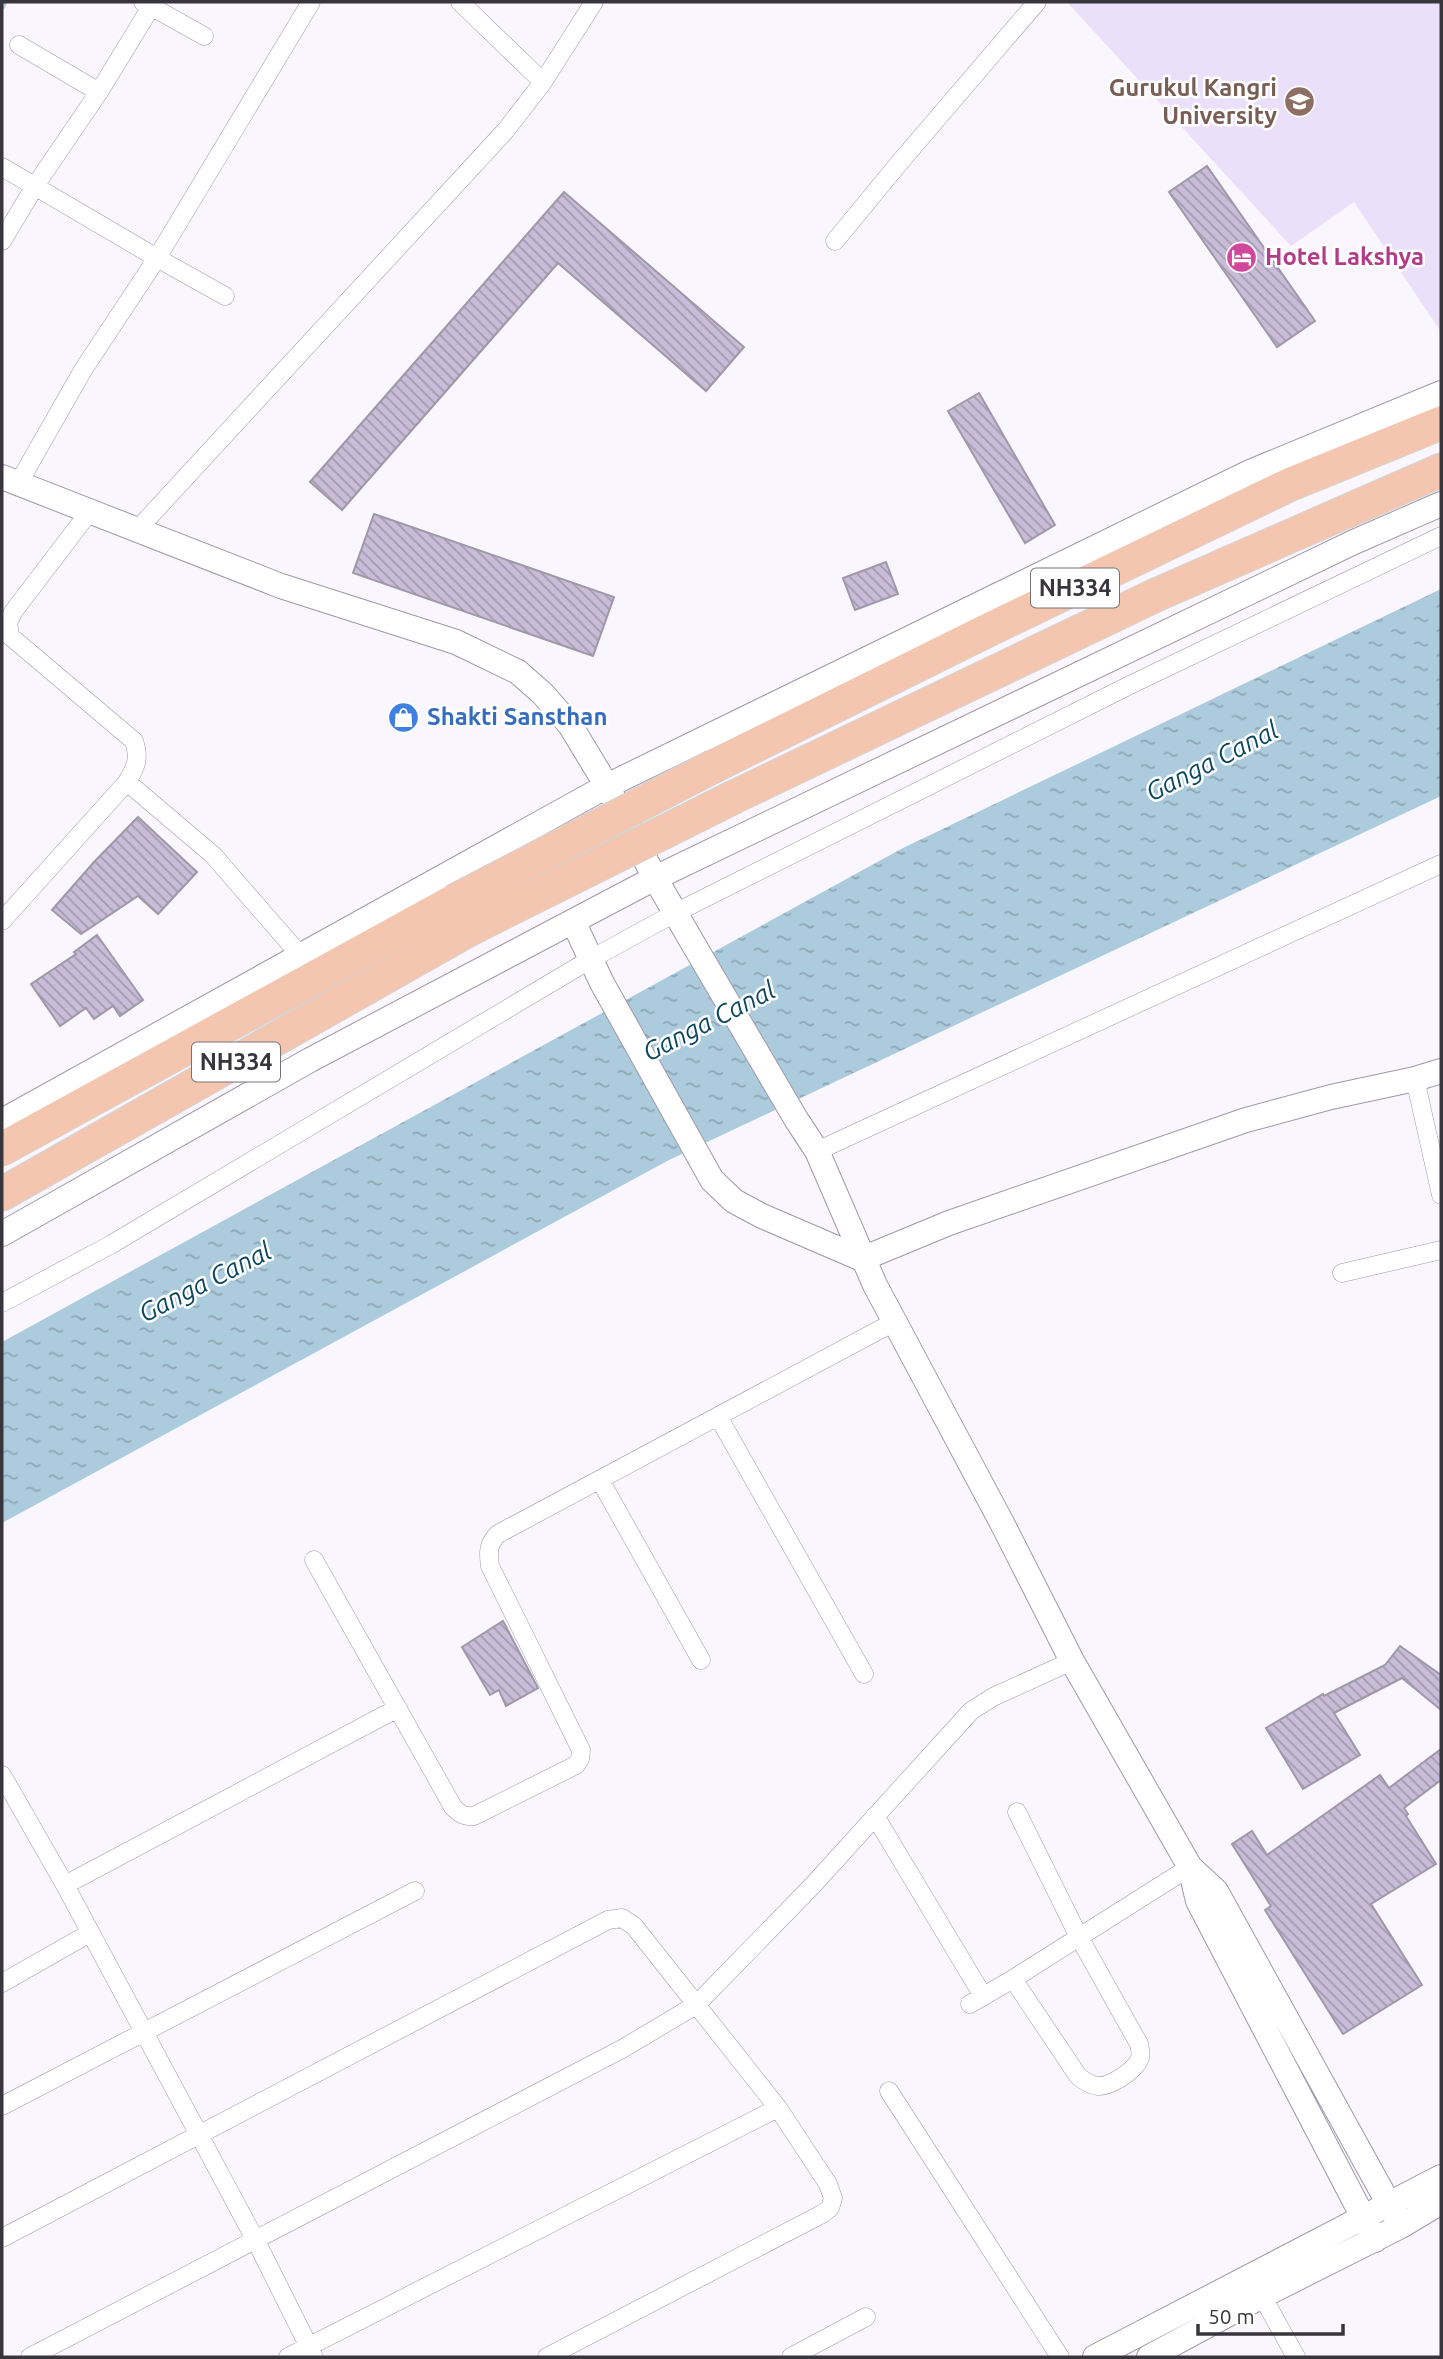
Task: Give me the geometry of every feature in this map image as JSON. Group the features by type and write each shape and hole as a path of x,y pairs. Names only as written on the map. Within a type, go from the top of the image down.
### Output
{"highway":[{"name":"NH334","path":"2,1149 454,901 714,766 1291,484 1441,423"},
{"name":"NH334","path":"2,1194 470,929 734,797 1156,595 1441,470"}],"main road":[{"path":"2,1121 607,786 1250,472 1441,393"},
{"path":"10,481 281,586 456,642 518,672 570,725 607,786 675,913 817,1151 862,1259 894,1322 1072,1661 1190,1867 1198,1901 1369,2229"},
{"path":"2,1234 310,1060 655,878 1342,548 1441,504"},
{"path":"573,921 602,983 712,1181 734,1201 762,1216 862,1259 949,1223 1245,1120 1441,1071"},
{"path":"1190,1867 1216,1891 1396,2216"},
{"path":"1396,2216 1441,2177"},
{"path":"1095,2357 1396,2216 1441,2202"},
{"path":"1149,2357 1262,2296 1369,2229"}],"street":[{"path":"10,481 157,258 311,2"},
{"path":"460,2 543,82"},
{"path":"138,529 506,130 543,82 594,2"},
{"path":"835,241 1037,2"},
{"path":"2,241 35,186 99,92 149,3 204,36"},
{"path":"19,45 99,92"},
{"path":"2,167 225,296"},
{"path":"2,922 127,782 135,768 138,754 134,741 10,636 8,623 13,612 90,510"},
{"path":"2,1303 112,1244 591,959 675,913 1132,684 1441,536"},
{"path":"127,782 213,855 300,955"},
{"path":"817,1151 1441,863"},
{"path":"1415,1079 1441,1195"},
{"path":"1342,1273 1441,1251"},
{"path":"314,1560 453,1807 459,1814 474,1816 576,1765 581,1750 490,1566 488,1553 491,1542 498,1534 894,1322"},
{"path":"719,1418 864,1674"},
{"path":"600,1480 701,1660"},
{"path":"30,2357 622,2049 696,2005 795,1905 971,1711 993,1697 1072,1661"},
{"path":"65,1885 398,1708"},
{"path":"2,1775 65,1885 256,2241 311,2352"},
{"path":"1013,1979 1077,2076 1096,2086 1106,2085 1133,2068 1139,2061 1139,2043 1079,1937 1017,1812"},
{"path":"875,1816 976,2000 1190,1867"},
{"path":"2,2106 415,1891"},
{"path":"2,2238 608,1920 622,1918 634,1926 778,2108 828,2184 833,2198 830,2208 547,2357"},
{"path":"2,1983 90,1933"},
{"path":"890,2091 1060,2357"},
{"path":"288,2357 311,2352 778,2108"},
{"path":"1262,2296 1296,2357"},
{"path":"791,2357 866,2317"}],"shaded area":[{"name":"Gurukul Kangri University","path":"1067,2 1441,2 1441,332 1354,202 1291,246"}],"water":[{"name":"Ganga Canal","path":"1441,589 1441,796 669,1160 2,1523 2,1342 903,848"}],"building":[{"name":"Hotel Lakshya","path":"1207,166 1315,321 1277,347 1169,192"},
{"path":"564,192 744,347 706,391 558,263 342,510 310,482"},
{"path":"979,393 1055,525 1025,543 948,411"},
{"path":"374,514 614,597 593,656 353,573"},
{"path":"886,562 898,594 855,610 843,578"},
{"path":"138,817 197,872 158,914 138,896 81,934 52,910"},
{"path":"97,935 143,1000 120,1016 113,1006 94,1019 86,1008 60,1026 31,984 76,954 74,952"},
{"path":"503,1621 538,1688 506,1706 499,1690 490,1695 462,1647"},
{"path":"1400,1646 1441,1675 1441,1710 1402,1678 1334,1713 1360,1755 1303,1789 1266,1728 1323,1694 1324,1696 1385,1665"},
{"path":"1441,1749 1441,1780 1404,1808 1408,1814 1406,1816 1436,1864 1371,1904 1422,1985 1343,2034 1265,1910 1271,1906 1232,1844 1252,1831 1267,1855 1380,1775 1389,1788"}],"waterway":[{"path":"2,7 4,2"}],"place":[{"name":"Gurukul Kangri University","path":"1300,102"},
{"name":"Hotel Lakshya","path":"1242,257"},
{"name":"Shakti Sansthan","path":"404,717"}]}
